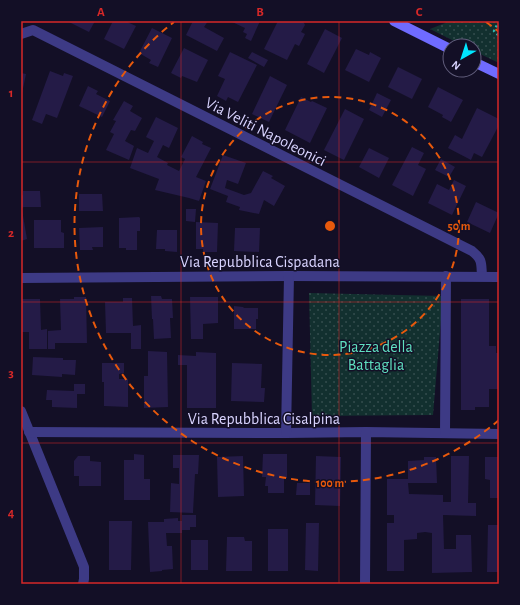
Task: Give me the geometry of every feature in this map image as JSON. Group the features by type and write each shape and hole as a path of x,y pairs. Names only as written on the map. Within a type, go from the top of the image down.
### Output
{"main road":[{"path":"394,21 442,45"},
{"path":"482,66 499,74"}],"street":[{"name":"Via Veliti Napoleonici","path":"21,34 33,30 472,251 478,256 481,262 482,276"},
{"name":"Via Repubblica Cispadana","path":"21,278 289,276 499,277"},
{"path":"286,434 289,276"},
{"path":"445,433 446,276"},
{"path":"21,411 84,567 83,584"},
{"name":"Via Repubblica Cisalpina","path":"30,432 286,434 366,432 499,434"},
{"path":"365,584 366,432"}],"path":[{"path":"499,21 494,31 499,36"}],"green space":[{"path":"450,21 499,21 499,63 482,55 482,38 448,38 430,29"},
{"name":"Piazza della Battaglia","path":"309,293 443,296 433,415 312,416"}],"building":[{"path":"67,21 95,21 89,32"},
{"path":"113,21 125,21 136,26 124,49 104,39"},
{"path":"193,21 208,21 204,27 224,38 217,51 186,35"},
{"path":"230,21 260,21 251,41 245,38 247,34 243,32 245,28"},
{"path":"278,21 302,21 305,25 301,32 305,34 299,46 295,44 287,60 264,49"},
{"path":"152,28 172,38 158,67 149,63 151,60 139,53"},
{"path":"325,29 342,38 324,73 307,64"},
{"path":"184,48 208,60 197,82 182,76 181,78 171,73"},
{"path":"356,49 369,55 370,52 381,58 369,82 345,70"},
{"path":"230,52 257,65 238,102 228,97 226,101 217,96 225,79 218,76"},
{"path":"252,52 268,60 264,67 248,58"},
{"path":"398,67 422,79 412,99 388,87"},
{"path":"50,71 63,76 64,73 73,76 57,118 46,114 42,124 32,120"},
{"path":"21,73 26,74 22,93 21,93"},
{"path":"270,76 287,85 269,122 252,114"},
{"path":"88,86 98,91 96,94 110,101 102,117 79,106"},
{"path":"438,87 463,100 451,122 442,117 443,115 428,107"},
{"path":"377,93 391,100 382,117 369,110"},
{"path":"301,97 327,108 310,143 285,130"},
{"path":"124,101 133,106 130,111 142,118 135,131 131,130 125,141 134,146 129,160 106,150 114,134 110,132 116,121 113,120"},
{"path":"477,108 499,119 499,125 482,157 474,153 471,160 448,148 455,135 462,139"},
{"path":"345,109 364,119 344,160 324,150"},
{"path":"156,117 178,128 169,148 163,145 157,157 168,163 167,165 179,171 185,159 181,157 192,136 203,142 202,144 211,148 196,177 206,181 199,201 155,190 159,179 130,168 137,148 148,153 154,141 146,137"},
{"path":"412,147 424,153 418,165 426,169 413,196 392,185"},
{"path":"369,148 389,158 379,178 359,167"},
{"path":"223,155 246,163 238,184 227,180 225,188 244,195 251,193 263,171 273,176 271,178 285,186 274,206 264,200 259,214 239,210 240,207 226,202 228,196 210,189"},
{"path":"441,159 455,167 449,177 435,170"},
{"path":"454,180 466,186 452,215 428,203 437,184 449,190"},
{"path":"23,191 40,191 41,207 21,208 21,196 23,195"},
{"path":"79,194 102,194 103,211 79,211"},
{"path":"476,202 499,213 490,233 467,222"},
{"path":"186,209 196,209 195,222 186,221"},
{"path":"21,210 27,239 21,241"},
{"path":"139,217 140,231 137,231 137,250 126,250 126,248 119,248 119,218"},
{"path":"34,220 61,220 61,232 64,233 64,248 34,248"},
{"path":"196,222 218,223 217,252 203,252 203,249 196,249"},
{"path":"103,227 103,247 92,247 93,250 80,250 79,228"},
{"path":"235,228 260,228 259,252 234,251"},
{"path":"157,230 177,230 177,252 165,251 165,249 156,249"},
{"path":"151,296 161,296 162,299 172,299 173,318 170,318 171,338 154,339"},
{"path":"74,297 86,297 87,343 55,343 55,349 48,349 48,331 61,330 60,299 74,299"},
{"path":"190,297 218,297 218,323 203,324 203,339 191,339"},
{"path":"123,298 132,298 133,326 141,325 141,349 131,349 131,333 106,333 105,302 123,302"},
{"path":"21,299 40,299 41,330 47,329 47,349 29,349 29,332 21,332"},
{"path":"461,299 489,299 489,346 496,346 496,353 498,353 498,389 489,389 489,407 475,407 475,410 461,410"},
{"path":"234,306 258,308 256,329 234,329"},
{"path":"148,351 167,352 168,407 144,408 144,376 148,376"},
{"path":"196,352 216,353 216,408 187,408 187,365 178,365 178,355 196,356"},
{"path":"33,357 76,360 75,375 62,374 62,377 32,375"},
{"path":"102,363 124,363 124,373 119,374 119,379 128,379 128,407 104,406"},
{"path":"232,363 262,364 261,388 265,388 264,402 231,401"},
{"path":"74,384 85,384 85,394 77,394 77,408 52,407 52,400 46,400 47,390 74,391"},
{"path":"134,454 144,455 144,479 150,479 150,500 124,500 124,460 134,460"},
{"path":"263,454 287,454 287,478 284,478 284,493 268,493 268,486 265,486 266,477 262,477"},
{"path":"173,455 199,455 198,474 195,474 193,513 170,512 171,483 179,484 179,468 173,468"},
{"path":"78,456 90,456 90,461 101,462 101,486 79,486 79,476 74,476 74,461"},
{"path":"243,456 244,496 218,497 217,457"},
{"path":"316,456 341,457 340,506 315,505"},
{"path":"451,456 469,456 468,503 476,503 476,516 443,515 444,549 456,549 456,535 471,535 472,572 432,573 432,533 425,532 417,533 417,539 404,540 404,571 387,571 387,523 394,523 394,515 387,515 387,479 408,479 408,461 424,460 424,457 436,457 437,483 408,483 409,494 443,495 443,502 451,502"},
{"path":"485,457 499,457 499,498 490,498 490,480 485,479"},
{"path":"297,483 310,483 310,495 296,495"},
{"path":"182,515 196,515 196,527 190,527 190,530 182,530 182,533 166,533 167,546 172,546 173,569 150,572 148,522 164,522 164,519 178,518 178,521 182,521"},
{"path":"109,521 132,521 131,570 109,570"},
{"path":"306,523 319,523 318,571 305,570"},
{"path":"488,525 499,525 499,572 487,572"},
{"path":"268,529 288,529 288,571 268,571"},
{"path":"227,537 244,537 245,541 252,541 252,571 226,571"},
{"path":"191,540 208,540 208,570 191,570"}]}
